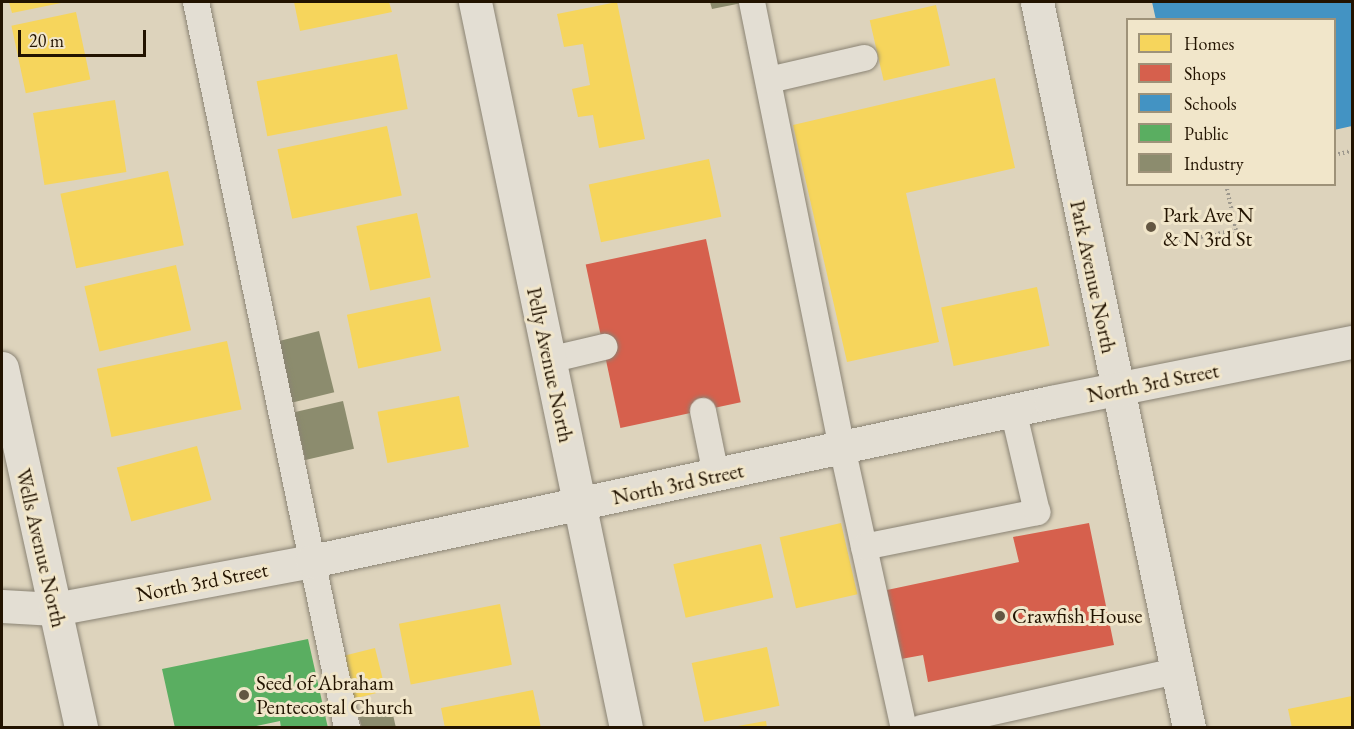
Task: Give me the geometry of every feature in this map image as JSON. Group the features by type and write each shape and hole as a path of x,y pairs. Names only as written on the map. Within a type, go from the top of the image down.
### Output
{"street":[{"name":"Pelly Avenue North","path":"475,2 626,728"},
{"name":"Park Avenue North","path":"1037,2 1189,728"},
{"name":"North 3rd Street","path":"2,606 55,609 312,561 1013,410 1353,342"},
{"name":"Wells Avenue North","path":"2,368 81,728"}],"lane":[{"path":"196,2 347,728"},
{"path":"758,3 769,80 842,447 904,728"},
{"path":"769,80 864,58"},
{"path":"549,360 604,347"},
{"path":"864,547 1037,512 1013,410"},
{"path":"703,411 716,475"},
{"path":"921,728 1177,670"}],"path":[{"path":"1336,155 1353,151"},
{"path":"1170,243 1236,230 1226,186"}],"building: Homes":[{"path":"9,2 61,2 61,3 12,13"},
{"path":"294,2 389,2 392,12 300,31"},
{"path":"617,2 645,139 599,148 593,115 578,117 572,89 590,85 583,44 564,47 557,14"},
{"path":"936,5 950,65 884,81 870,20"},
{"path":"76,12 90,79 26,93 11,26"},
{"path":"397,54 408,109 267,136 257,81"},
{"path":"995,78 1015,168 906,193 939,342 847,362 793,125"},
{"path":"115,100 126,172 44,185 33,113"},
{"path":"387,126 402,195 292,219 277,149"},
{"path":"709,159 721,217 601,242 589,185"},
{"path":"168,171 184,245 76,268 60,194"},
{"path":"417,213 431,278 370,290 356,226"},
{"path":"176,265 191,330 99,351 84,286"},
{"path":"1037,287 1049,346 954,366 941,307"},
{"path":"430,297 441,351 358,368 347,315"},
{"path":"227,341 242,409 111,437 97,369"},
{"path":"459,396 469,447 387,463 378,412"},
{"path":"197,446 211,500 131,522 117,467"},
{"path":"841,523 857,594 796,608 780,537"},
{"path":"761,544 773,598 686,618 673,564"},
{"path":"500,604 512,665 411,685 399,624"},
{"path":"767,647 779,706 704,722 692,663"},
{"path":"375,648 386,691 353,699 342,656"},
{"path":"533,690 541,728 445,728 441,708"},
{"path":"1352,696 1352,728 1292,728 1288,709"},
{"path":"766,721 767,728 738,728 738,726"}],"building: Shops":[{"path":"706,239 741,402 620,428 586,265"},
{"path":"1089,523 1114,645 928,682 923,655 901,659 887,590 1019,562 1013,537"}],"building: Schools":[{"path":"1152,2 1352,2 1352,126 1336,130 1336,18 1156,18"}],"building: Public":[{"name":"Seed of Abraham Pentecostal Church","path":"308,639 328,728 281,728 280,721 247,728 175,728 162,669"}],"building: Industry":[{"path":"710,2 742,2 742,3 712,9"},
{"path":"319,331 334,392 292,403 276,342"},
{"path":"343,401 354,449 305,460 294,412"},
{"path":"391,706 396,728 362,728 358,714"}],"place":[{"name":"Park Ave N & N 3rd St","path":"1151,227"},
{"name":"Crawfish House","path":"1000,616"},
{"name":"Seed of Abraham Pentecostal Church","path":"244,695"}]}
